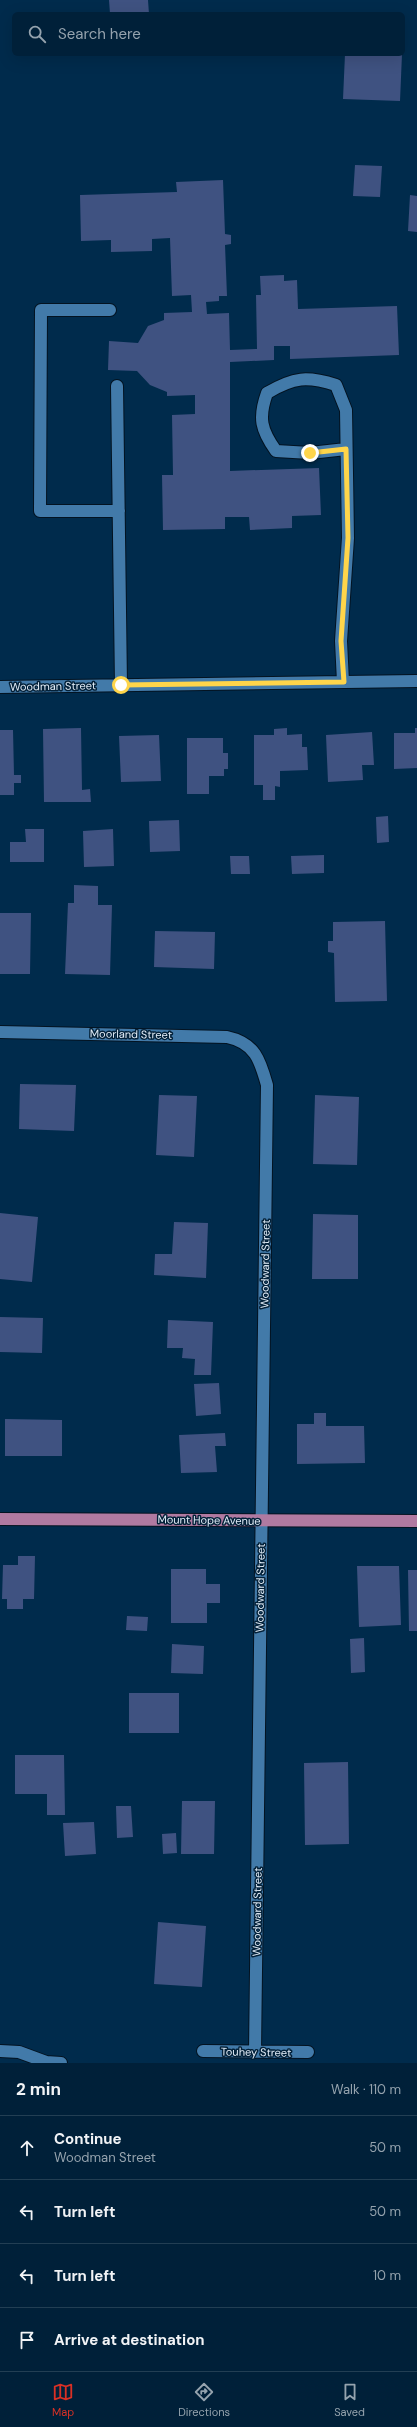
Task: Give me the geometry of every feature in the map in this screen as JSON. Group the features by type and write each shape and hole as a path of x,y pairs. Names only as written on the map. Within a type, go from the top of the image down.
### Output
{"main road":[{"name":"Mount Hope Avenue","path":"0,1519 417,1521"}],"street":[{"path":"110,310 42,310 40,511 119,511"},
{"path":"344,682 341,641 348,538 346,410 336,386 314,378 284,383 267,393 262,409 264,434 276,451 310,453 346,449"},
{"path":"117,386 121,685"},
{"name":"Woodman Street","path":"0,686 417,681"},
{"name":"Moorland Street","path":"0,1032 227,1037 242,1040 255,1055"},
{"name":"Woodward Street","path":"255,1055 261,1063 267,1085 255,2052"},
{"path":"0,2051 19,2052 46,2062 61,2063"},
{"name":"Touhey Street","path":"204,2051 308,2052"}],"building":[{"path":"109,0 148,0 149,12 110,12"},
{"path":"345,56 402,56 400,101 343,99"},
{"path":"355,165 382,166 380,197 353,196"},
{"path":"223,180 225,234 231,235 231,244 225,245 227,296 219,296 219,301 206,302 207,314 229,313 230,350 257,349 256,295 261,295 260,276 284,275 284,281 297,280 298,309 397,306 399,355 290,359 290,346 274,346 274,360 230,362 230,471 319,468 321,515 292,516 292,528 250,530 249,517 225,517 225,529 163,530 162,475 173,475 172,415 195,414 195,395 167,396 167,392 150,385 137,371 108,370 109,341 138,343 148,326 164,320 164,313 192,312 191,295 172,296 170,238 152,239 152,251 111,252 111,240 81,241 80,195 177,192 176,182"},
{"path":"410,195 417,196 417,232 408,231"},
{"path":"81,728 82,790 90,789 91,802 44,802 43,729"},
{"path":"287,728 287,735 302,734 302,747 307,747 308,770 280,771 280,787 275,786 275,800 263,800 263,785 254,785 254,735 274,735 274,729"},
{"path":"415,728 417,728 417,768 394,769 394,733 415,733"},
{"path":"0,730 13,730 14,775 21,775 21,783 14,783 14,795 0,795"},
{"path":"372,732 374,765 362,765 363,780 328,782 326,735"},
{"path":"159,735 161,781 121,782 119,736"},
{"path":"187,738 223,738 223,753 228,753 228,769 224,769 224,776 209,776 209,794 187,794"},
{"path":"388,816 389,842 377,843 376,817"},
{"path":"179,820 180,851 150,852 149,821"},
{"path":"25,829 44,829 44,862 10,862 10,842 26,842"},
{"path":"113,829 114,866 84,867 83,831"},
{"path":"324,855 324,873 292,874 291,856"},
{"path":"230,856 249,856 250,874 231,874"},
{"path":"74,885 98,886 98,905 112,905 110,975 65,974 68,903 74,903"},
{"path":"0,913 31,913 30,974 0,974"},
{"path":"385,921 387,1001 335,1002 334,953 328,952 328,941 333,941 333,922"},
{"path":"155,931 215,932 214,969 154,967"},
{"path":"20,1084 76,1085 74,1131 19,1129"},
{"path":"159,1095 197,1096 194,1157 156,1155"},
{"path":"315,1095 359,1097 357,1165 313,1164"},
{"path":"0,1213 38,1217 32,1282 0,1279"},
{"path":"313,1214 358,1215 358,1279 312,1279"},
{"path":"174,1222 208,1223 206,1278 154,1275 155,1254 172,1254"},
{"path":"0,1317 43,1318 42,1353 0,1352"},
{"path":"168,1320 213,1322 211,1375 194,1375 195,1359 182,1358 183,1348 167,1348"},
{"path":"219,1383 221,1414 196,1416 194,1384"},
{"path":"314,1413 326,1413 326,1426 364,1426 365,1463 297,1464 297,1424 314,1424"},
{"path":"5,1419 62,1420 62,1456 5,1456"},
{"path":"225,1433 226,1446 215,1446 217,1472 181,1473 179,1435"},
{"path":"18,1556 35,1556 34,1599 23,1599 23,1609 7,1609 7,1599 2,1599 3,1565 18,1565"},
{"path":"357,1566 399,1566 401,1625 359,1627"},
{"path":"171,1569 206,1569 206,1584 220,1584 220,1603 207,1603 207,1623 171,1623"},
{"path":"408,1570 417,1570 417,1631 409,1631"},
{"path":"127,1616 148,1617 147,1631 126,1630"},
{"path":"364,1638 365,1672 351,1673 350,1639"},
{"path":"172,1644 204,1646 203,1674 171,1673"},
{"path":"129,1693 179,1693 179,1733 129,1733"},
{"path":"15,1755 64,1755 65,1815 47,1815 47,1794 15,1794"},
{"path":"348,1762 349,1844 305,1845 304,1763"},
{"path":"182,1801 215,1801 214,1854 181,1854"},
{"path":"116,1806 131,1806 133,1837 117,1838"},
{"path":"94,1822 96,1854 65,1856 63,1823"},
{"path":"176,1833 177,1853 163,1854 162,1834"},
{"path":"158,1922 206,1926 202,1987 154,1984"}],"route":[{"path":"121,685 344,682 341,641 348,538 346,449 310,453"}]}
